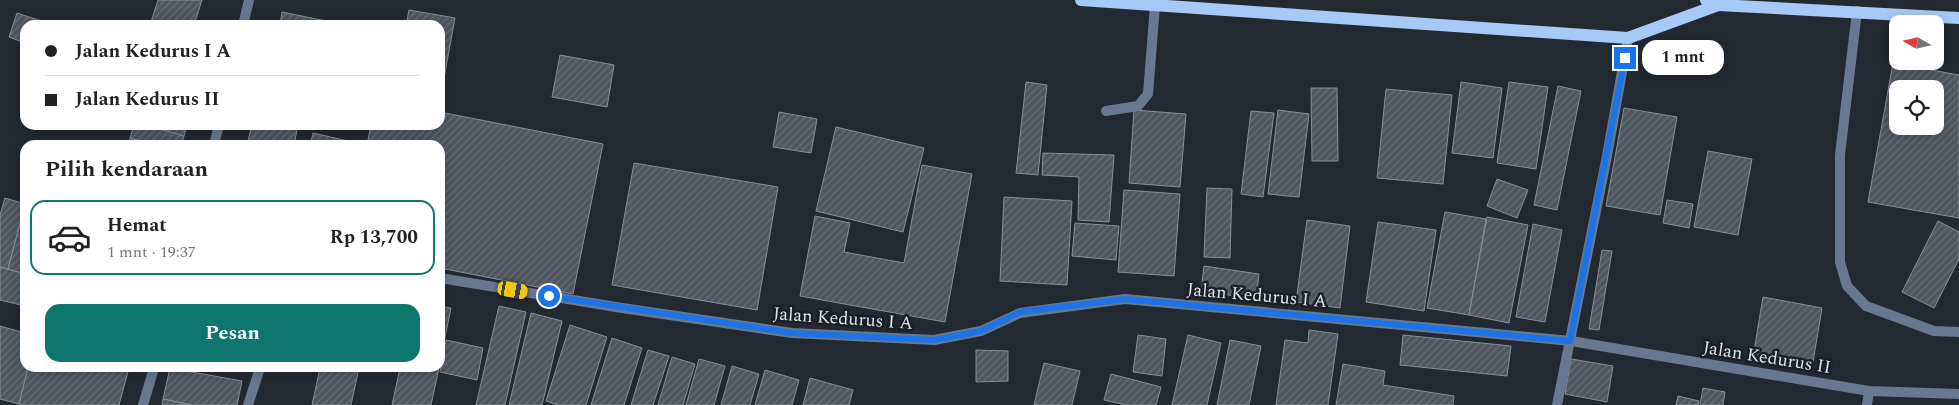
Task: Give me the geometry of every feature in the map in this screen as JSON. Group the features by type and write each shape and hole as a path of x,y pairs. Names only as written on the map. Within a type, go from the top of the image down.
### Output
{"main road":[{"path":"1081,0 1628,38 1712,2 1959,18"}],"street":[{"path":"244,20 248,0"},
{"path":"1106,111 1138,106 1148,94 1156,5"},
{"path":"1858,11 1840,155 1840,262 1847,286 1866,306 1934,331 1959,332"},
{"path":"1557,405 1628,38"},
{"name":"Jalan Kedurus I A","path":"445,279 612,307 792,333 934,340 981,331 1020,312 1125,299 1570,341"},
{"name":"Jalan Kedurus II","path":"1570,341 1869,391 1959,394"},
{"path":"143,405 153,372"},
{"path":"248,405 259,372"},
{"path":"1867,405 1869,391"}],"building":[{"path":"158,0 202,0 196,20 152,20"},
{"path":"409,10 455,18 445,73 445,20 407,20"},
{"path":"282,12 321,20 281,20"},
{"path":"17,13 39,20 20,20 20,41 9,37"},
{"path":"560,55 614,65 607,107 552,97"},
{"path":"1892,70 1932,70 1959,75 1959,218 1868,202 1889,85 1889,135 1944,135 1944,80 1890,80"},
{"path":"1026,82 1047,85 1038,175 1016,173"},
{"path":"1461,82 1502,88 1493,158 1452,153"},
{"path":"1509,82 1548,87 1536,169 1497,163"},
{"path":"1558,86 1581,91 1557,210 1534,205"},
{"path":"1311,88 1337,88 1338,161 1312,161"},
{"path":"1386,89 1452,95 1443,184 1377,178"},
{"path":"1624,108 1677,117 1660,215 1606,206"},
{"path":"1134,110 1186,114 1180,187 1129,183"},
{"path":"1278,110 1309,114 1299,197 1268,194"},
{"path":"1251,111 1274,113 1263,197 1241,194"},
{"path":"779,112 817,119 811,153 773,147"},
{"path":"445,113 603,144 573,294 445,269 445,140 368,140 370,130 445,130"},
{"path":"836,127 924,148 903,232 816,211"},
{"path":"132,130 163,130 184,136 183,140 137,140 130,138"},
{"path":"163,130 186,130 184,136"},
{"path":"251,130 297,130 295,140 248,140"},
{"path":"313,133 344,140 311,140"},
{"path":"1708,151 1752,159 1738,235 1694,227"},
{"path":"1043,153 1114,155 1109,222 1078,220 1079,177 1042,175"},
{"path":"634,163 778,187 757,310 612,285"},
{"path":"922,165 972,174 945,322 800,296 815,216 850,223 844,252 904,263"},
{"path":"1497,179 1528,190 1517,218 1487,206"},
{"path":"1207,188 1232,189 1230,258 1204,257"},
{"path":"1124,190 1180,194 1174,276 1118,272"},
{"path":"1004,197 1072,201 1067,285 1000,281"},
{"path":"5,198 20,202 20,223 8,269 0,267 0,215"},
{"path":"1667,200 1693,204 1689,228 1663,223"},
{"path":"1445,212 1486,219 1469,315 1427,308"},
{"path":"1487,217 1528,225 1509,323 1469,315"},
{"path":"1307,220 1350,226 1340,308 1296,302"},
{"path":"1938,221 1959,232 1959,259 1934,308 1902,292"},
{"path":"1378,222 1436,230 1424,311 1366,302"},
{"path":"1075,223 1119,226 1116,260 1072,256"},
{"path":"20,224 20,273 8,269"},
{"path":"1533,224 1562,230 1545,322 1516,317"},
{"path":"1602,250 1612,251 1599,330 1589,329"},
{"path":"1204,266 1259,274 1256,299 1201,291"},
{"path":"0,267 20,273 20,305 0,300"},
{"path":"1763,297 1822,308 1812,368 1753,357"},
{"path":"499,306 526,312 505,405 476,405"},
{"path":"445,307 451,308 445,337"},
{"path":"531,313 562,321 542,405 509,405"},
{"path":"570,325 607,337 586,405 558,405 546,401"},
{"path":"0,326 20,332 20,372 27,372 19,404 0,399"},
{"path":"1309,330 1338,334 1328,405 1276,405 1285,340 1308,343"},
{"path":"1138,335 1166,339 1162,376 1133,372"},
{"path":"1188,335 1221,343 1207,405 1172,405"},
{"path":"1403,335 1511,346 1507,376 1400,365"},
{"path":"612,338 642,348 624,405 591,405"},
{"path":"446,340 483,348 477,380 440,372 445,372"},
{"path":"1230,340 1261,346 1249,405 1217,405"},
{"path":"648,350 669,356 653,405 631,405"},
{"path":"976,350 1008,351 1008,381 976,382"},
{"path":"672,357 695,364 683,405 658,405"},
{"path":"699,359 725,366 714,405 686,405"},
{"path":"1571,359 1613,366 1607,402 1565,394"},
{"path":"1044,363 1080,371 1072,405 1034,405"},
{"path":"1343,364 1385,371 1383,385 1454,396 1453,405 1336,405"},
{"path":"732,366 759,374 750,405 721,405"},
{"path":"765,370 799,380 792,405 755,405"},
{"path":"27,372 128,372 119,405 19,404"},
{"path":"169,372 192,372 242,381 237,405 192,405 163,399"},
{"path":"319,372 358,372 351,405 312,405"},
{"path":"399,372 438,372 431,405 392,405"},
{"path":"1111,374 1161,387 1156,405 1126,405 1104,400"},
{"path":"810,378 853,390 849,405 803,405"},
{"path":"1703,388 1725,392 1723,405 1700,405"},
{"path":"1678,396 1699,401 1698,405 1676,405"},
{"path":"163,399 192,405 162,405"}],"route":[{"path":"549,296 792,333 934,340 981,331 1020,312 1125,299 1570,341 1625,58"}]}
